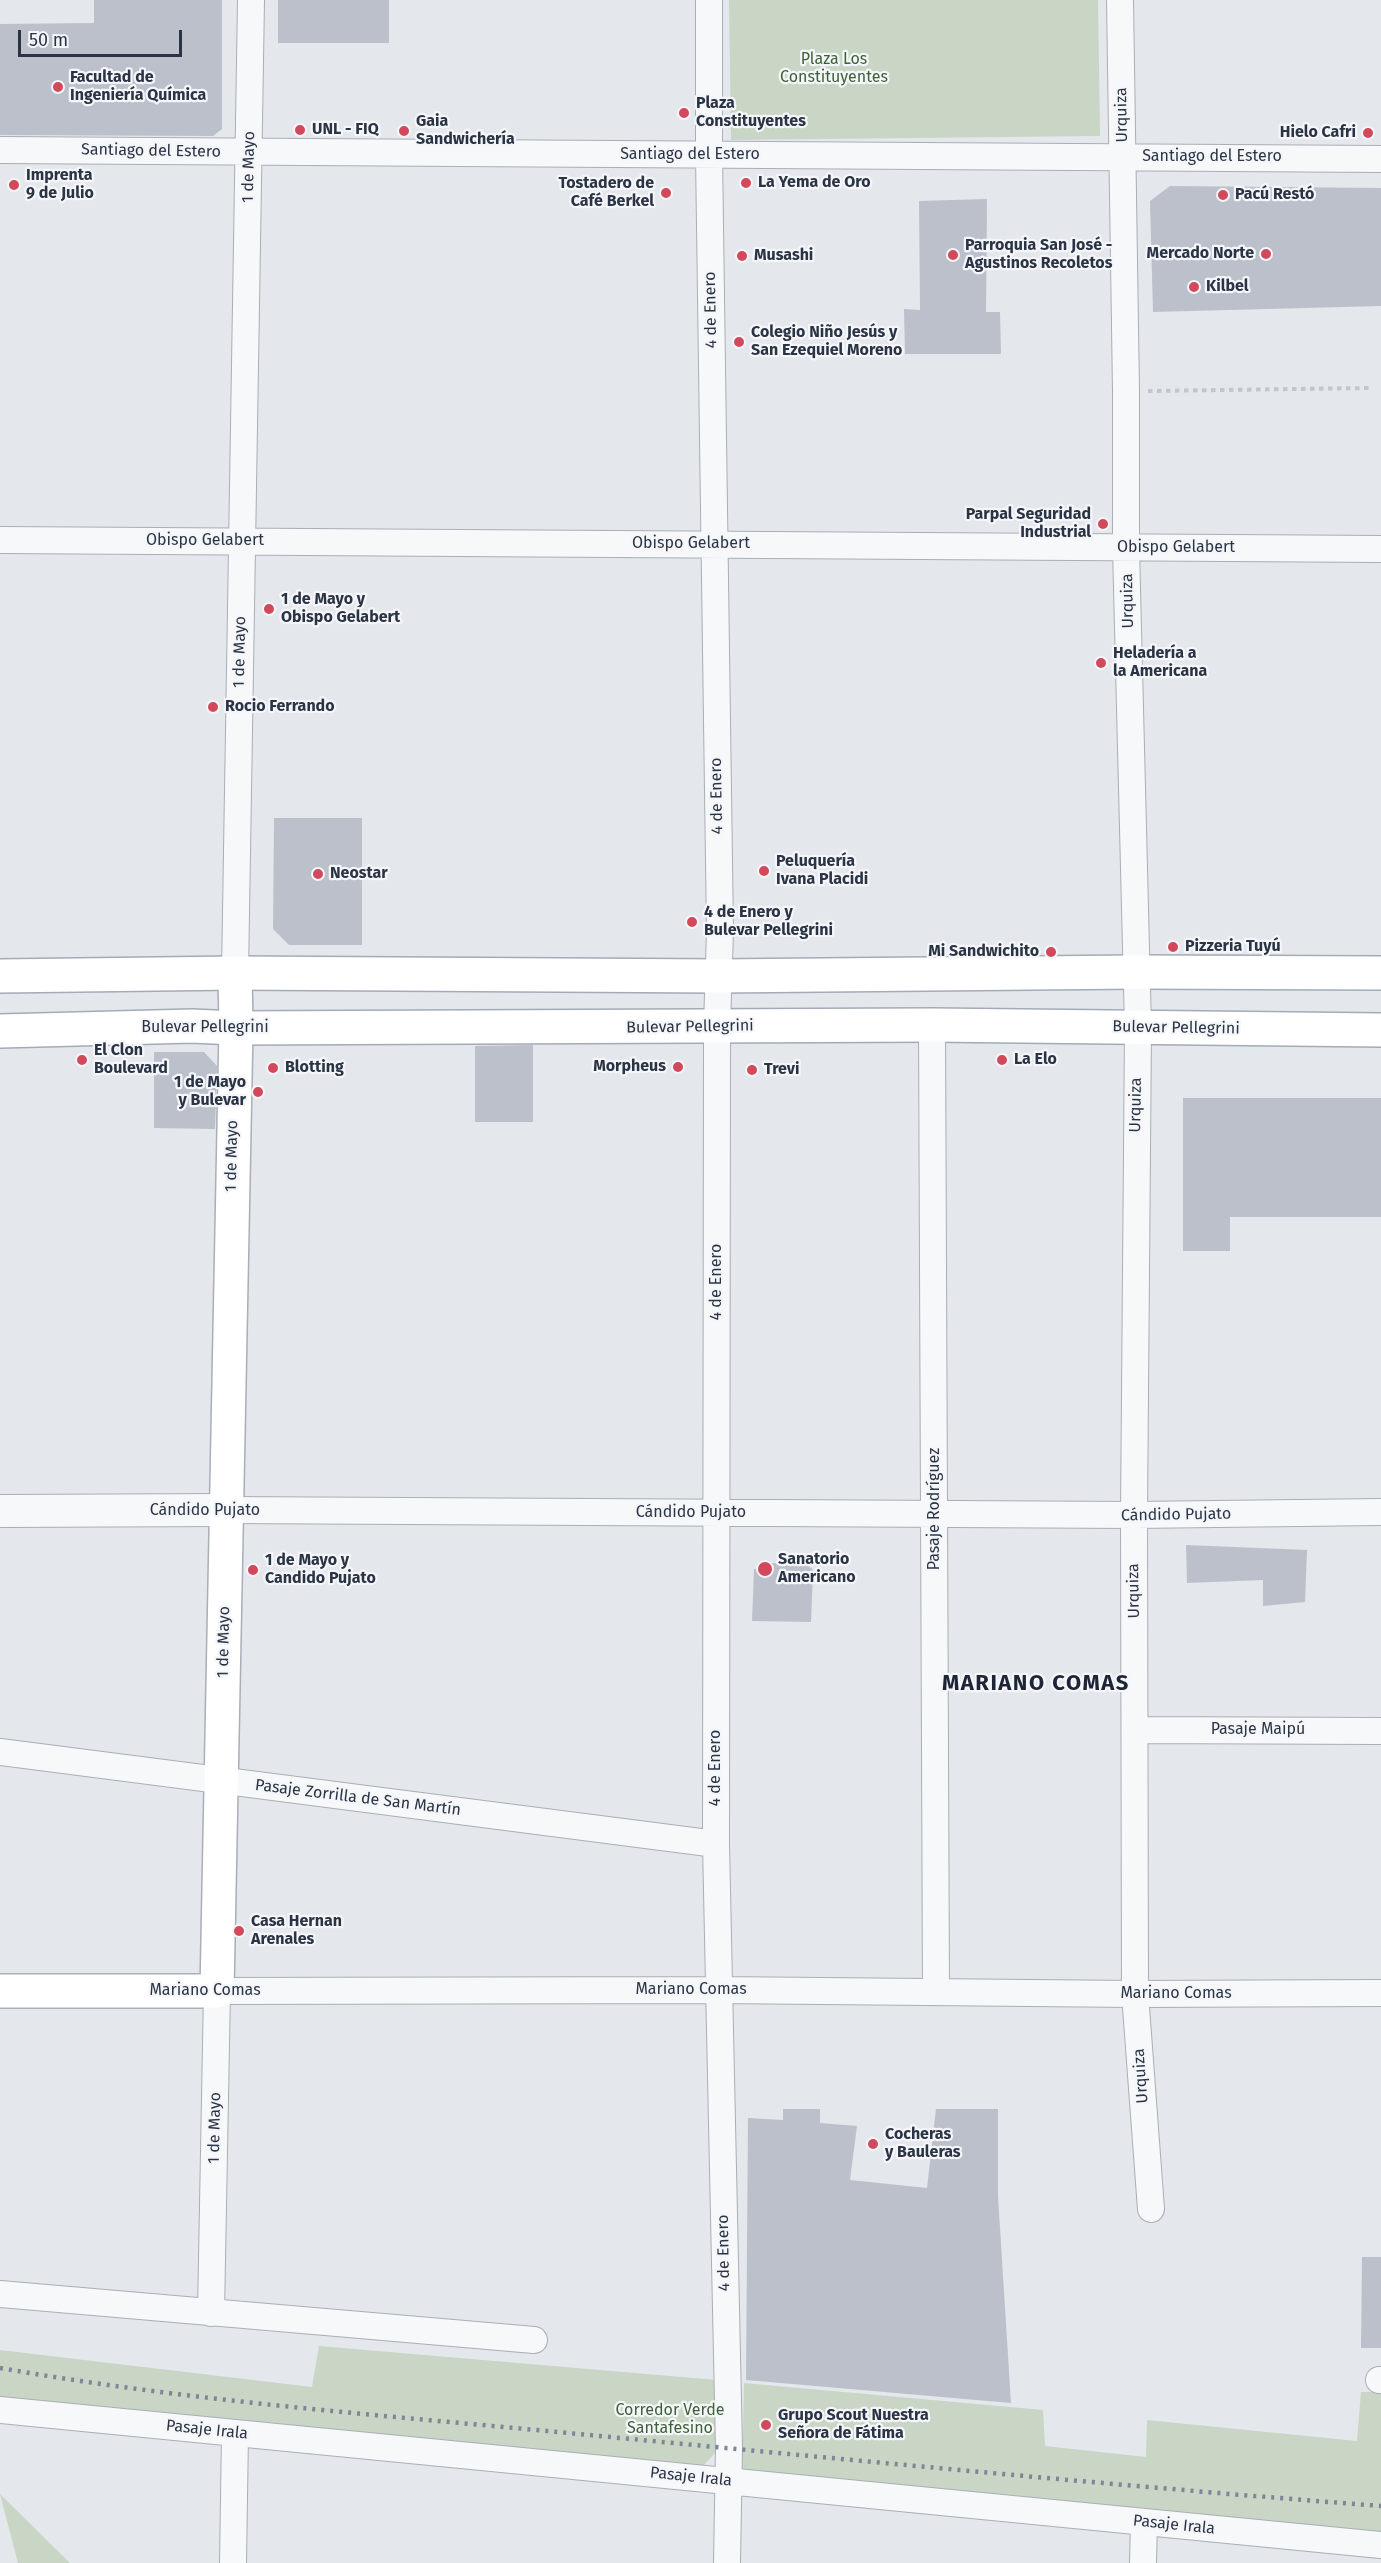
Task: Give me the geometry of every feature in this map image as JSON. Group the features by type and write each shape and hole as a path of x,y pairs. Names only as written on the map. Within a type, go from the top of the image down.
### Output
{"main road":[{"path":"0,976 235,973 719,976 1136,972 1381,974"},
{"name":"1 de Mayo","path":"217,1991 223,1781 225,1510 236,1028 235,973"},
{"name":"Bulevar Pellegrini","path":"0,1031 192,1026 236,1028 666,1028 932,1025 1381,1030"},
{"name":"Mariano Comas","path":"0,1991 217,1991"}],"street":[{"name":"1 de Mayo","path":"235,973 251,0"},
{"name":"4 de Enero","path":"709,0 708,155 719,976 717,1026 716,1844 728,2481 727,2563"},
{"name":"Urquiza","path":"1120,0 1126,548 1138,1028 1134,1515 1135,1994 1151,2209"},
{"name":"Santiago del Estero","path":"0,150 1381,159"},
{"name":"Obispo Gelabert","path":"0,540 1381,549"},
{"name":"Pasaje Rodríguez","path":"932,1025 936,1992"},
{"name":"Cándido Pujato","path":"0,1511 1134,1515 1381,1512"},
{"name":"Pasaje Maipú","path":"1136,1730 1381,1731"},
{"name":"Pasaje Zorrilla de San Martín","path":"0,1752 716,1844"},
{"name":"Mariano Comas","path":"217,1991 718,1990 1135,1994 1381,1993"},
{"name":"1 de Mayo","path":"211,2313 217,1991"},
{"path":"0,2294 534,2340"},
{"name":"Pasaje Irala","path":"0,2410 1381,2545"},
{"path":"233,2563 235,2433"},
{"path":"1143,2563 1144,2522"}],"path":[{"path":"1126,391 1369,388"}],"green space":[{"name":"Plaza Los Constituyentes","path":"729,0 1098,0 1100,136 731,140"},
{"name":"Corredor Verde Santafesino","path":"319,2346 717,2380 715,2453 704,2465 693,2467 0,2400 0,2350 312,2387"},
{"name":"Corredor Verde Santafesino","path":"744,2383 1043,2410 1045,2446 1146,2457 1147,2420 1357,2441 1361,2392 1381,2392 1381,2532 742,2472"},
{"path":"0,2494 70,2563 18,2563"}],"building":[{"path":"94,0 222,0 222,129 213,136 0,135 0,24 94,23"},
{"path":"278,0 389,0 389,43 278,43"},
{"name":"Mercado Norte","path":"1170,186 1381,188 1381,306 1153,312 1150,201"},
{"name":"Parroquia San José - Agustinos Recoletos","path":"987,199 986,312 1000,312 1001,354 905,354 904,309 920,310 919,201"},
{"name":"Neostar","path":"274,818 362,818 362,945 289,945 273,929"},
{"path":"533,1045 533,1122 475,1122 475,1046"},
{"path":"154,1052 204,1052 217,1066 215,1129 154,1128"},
{"path":"1183,1098 1381,1098 1381,1217 1230,1217 1230,1251 1183,1251"},
{"path":"1186,1545 1307,1550 1305,1602 1263,1606 1263,1580 1187,1583"},
{"path":"768,1563 806,1564 813,1570 811,1622 752,1621 754,1569 770,1570"},
{"path":"783,2109 820,2109 820,2123 857,2126 850,2180 927,2188 936,2109 998,2109 998,2196 1011,2403 746,2380 748,2118 783,2120"},
{"path":"1362,2257 1381,2257 1381,2348 1361,2348"}],"railway":[{"path":"0,2368 146,2390 294,2407 985,2472 1381,2506"}],"place":[{"name":"Facultad de Ingeniería Química","path":"58,87"},
{"name":"Plaza Constituyentes","path":"684,113"},
{"name":"UNL - FIQ","path":"300,130"},
{"name":"Gaia Sandwichería","path":"404,131"},
{"name":"Hielo Cafri","path":"1368,133"},
{"name":"La Yema de Oro","path":"746,183"},
{"name":"Imprenta 9 de Julio","path":"14,185"},
{"name":"Tostadero de Café Berkel","path":"666,193"},
{"name":"Pacú Restó","path":"1223,195"},
{"name":"Mercado Norte","path":"1266,254"},
{"name":"Parroquia San José - Agustinos Recoletos","path":"953,255"},
{"name":"Musashi","path":"742,256"},
{"name":"Kilbel","path":"1194,287"},
{"name":"Colegio Niño Jesús y San Ezequiel Moreno","path":"739,342"},
{"name":"Parpal Seguridad Industrial","path":"1103,524"},
{"name":"1 de Mayo y Obispo Gelabert","path":"269,609"},
{"name":"Heladería a la Americana","path":"1101,663"},
{"name":"Rocio Ferrando","path":"213,707"},
{"name":"Peluquería Ivana Placidi","path":"764,871"},
{"name":"Neostar","path":"318,874"},
{"name":"4 de Enero y Bulevar Pellegrini","path":"692,922"},
{"name":"Pizzeria Tuyú","path":"1173,947"},
{"name":"Mi Sandwichito","path":"1051,952"},
{"name":"El Clon Boulevard","path":"82,1060"},
{"name":"La Elo","path":"1002,1060"},
{"name":"Morpheus","path":"678,1067"},
{"name":"Blotting","path":"273,1068"},
{"name":"Trevi","path":"752,1070"},
{"name":"1 de Mayo y Bulevar","path":"258,1092"},
{"name":"Sanatorio Americano","path":"765,1569"},
{"name":"1 de Mayo y Candido Pujato","path":"253,1570"},
{"name":"Casa Hernan Arenales","path":"239,1931"},
{"name":"Cocheras y Bauleras","path":"873,2144"},
{"name":"Grupo Scout Nuestra Señora de Fátima","path":"766,2425"}],"district":[{"name":"MARIANO COMAS","path":"1036,1684"}]}
